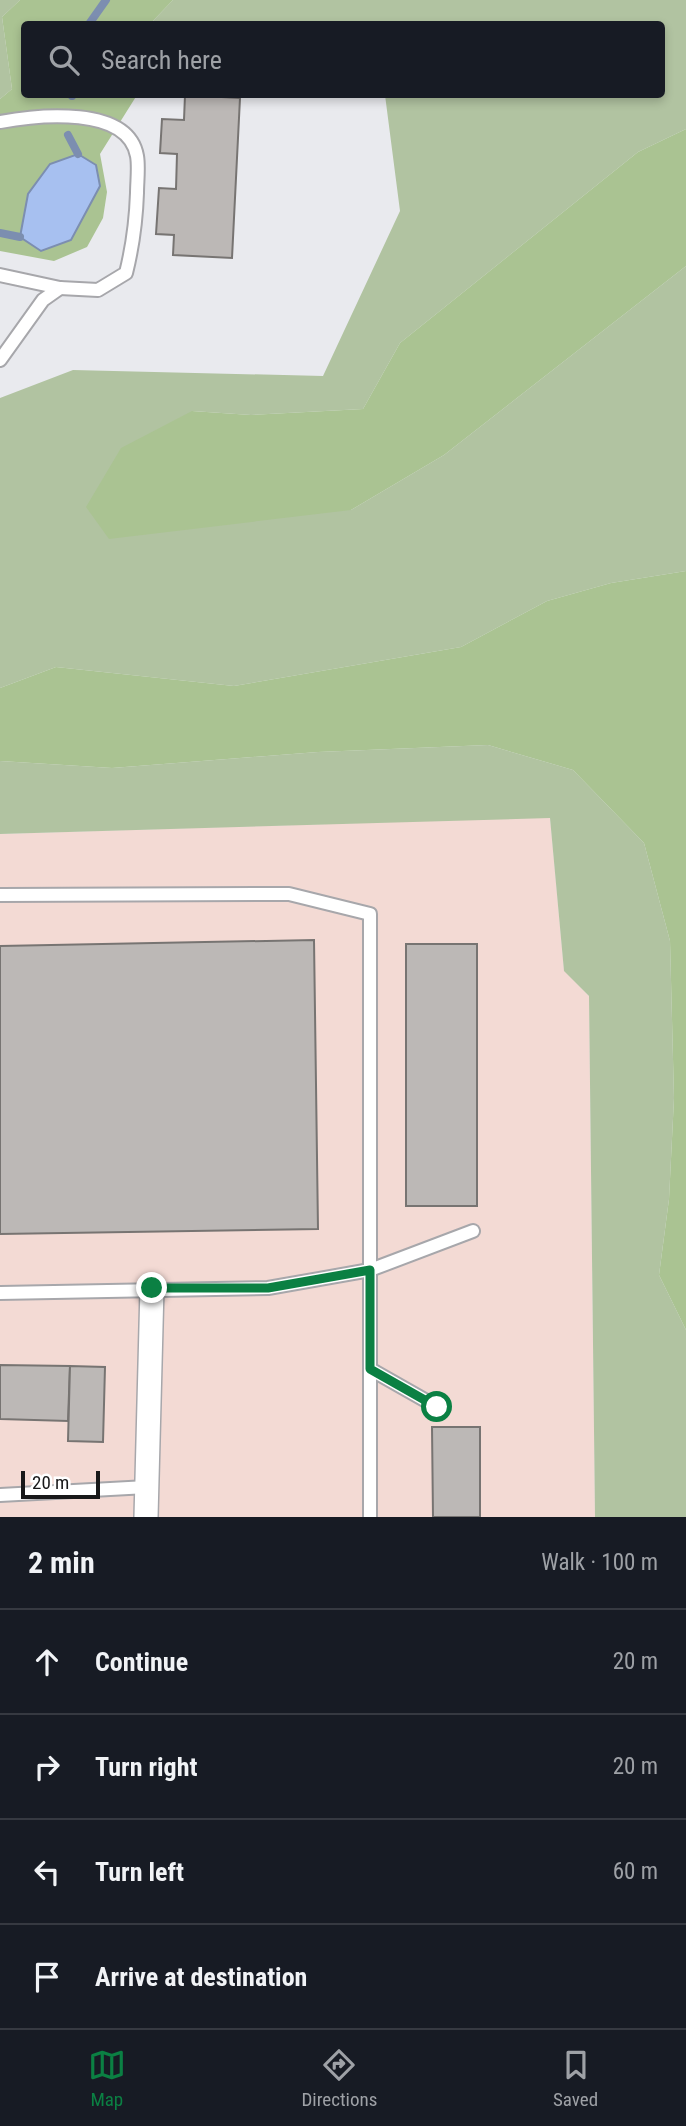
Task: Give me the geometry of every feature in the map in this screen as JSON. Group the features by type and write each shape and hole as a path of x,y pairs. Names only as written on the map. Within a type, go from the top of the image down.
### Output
{"street":[{"path":"146,1517 152,1288"}],"lane":[{"path":"0,121 26,117 103,119 123,132 137,154 136,237 125,273 98,290 60,288 0,275"},
{"path":"0,360 43,300 60,288"},
{"path":"0,895 289,894 370,914 370,1517"},
{"path":"0,1293 152,1288 268,1288 370,1270 473,1231"},
{"path":"370,1369 437,1407"},
{"path":"0,1495 147,1487"}],"shaded area":[{"path":"550,817 564,970 589,996 595,1517 0,1517 0,834"}],"green space":[{"path":"0,0 20,0 2,17 12,89 0,99"},
{"path":"20,0 173,0 153,21 21,21 21,98 135,98 100,154 107,192 103,218 87,247 54,261 0,251 0,99 12,89 2,17"},
{"path":"173,0 686,0 686,129 638,152 400,343 363,409 251,415 192,411 351,510 444,455 686,266 686,571 611,583 547,601 461,647 234,686 56,667 0,688 0,398 73,370 323,376 400,211 385,98 665,98 665,21 153,21"},
{"path":"686,129 686,266 444,455 351,510 109,539 86,507 121,448 192,411 251,415 363,409 400,343 638,152"},
{"path":"686,571 686,1330 659,1275 669,1199 674,1098 670,941 644,843 573,770 488,745 318,752 112,768 0,761 0,688 56,667 234,686 461,647 547,601 611,583"},
{"path":"488,745 573,770 644,843 670,941 674,1098 669,1199 659,1275 686,1330 686,1517 595,1517 589,996 564,971 550,818 0,834 0,761 112,768 318,752"}],"water":[{"path":"78,154 96,165 100,186 71,240 41,251 20,237 28,194 50,164"}],"building":[{"path":"185,98 240,98 232,258 173,255 174,235 156,234 159,188 176,189 177,154 160,153 162,119 184,120"},
{"path":"314,940 318,1229 0,1234 0,946"},
{"path":"406,944 477,944 477,1206 406,1206"},
{"path":"0,1365 70,1366 68,1421 0,1419"},
{"path":"70,1366 105,1367 103,1442 68,1441"},
{"path":"432,1427 480,1427 480,1517 433,1517"}],"waterway":[{"path":"91,21 106,0"},
{"path":"68,135 78,154"},
{"path":"0,233 20,237"}],"route":[{"path":"152,1288 268,1288 370,1270 370,1369 437,1407"}]}
